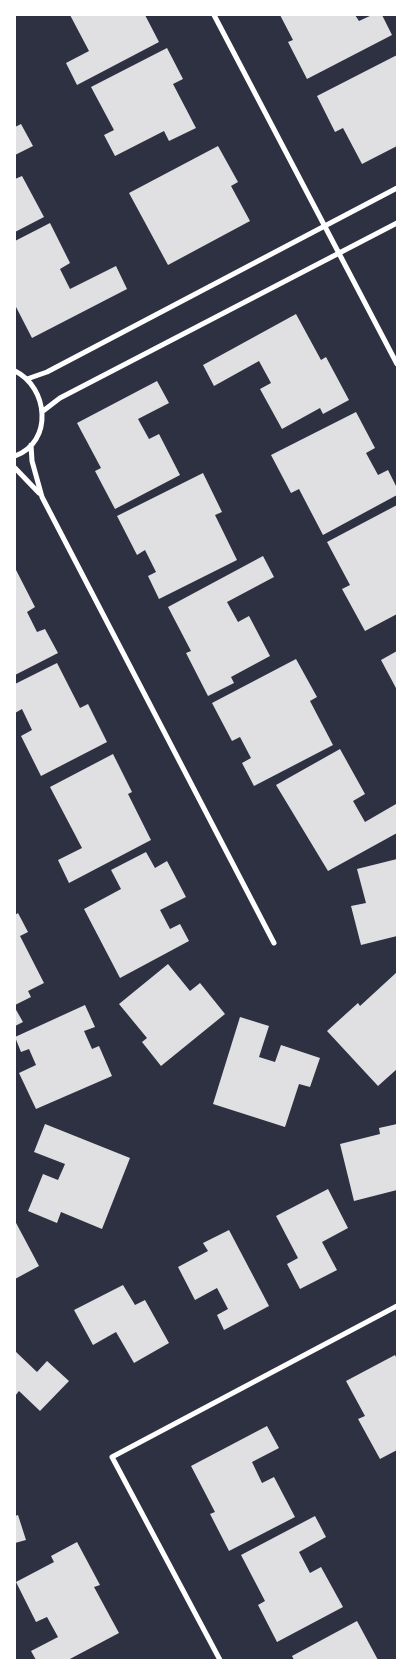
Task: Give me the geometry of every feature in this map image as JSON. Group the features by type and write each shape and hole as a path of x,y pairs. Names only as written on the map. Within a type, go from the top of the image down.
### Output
{"street":[{"path":"214,15 397,364"},
{"path":"27,379 47,372 397,188"},
{"path":"43,411 60,398 397,223"},
{"path":"15,371 27,379 35,388 41,399 43,411 38,435 31,445 15,456"},
{"path":"31,445 32,462 42,497 274,943"},
{"path":"15,468 42,497"},
{"path":"220,1660 112,1457 397,1306"}],"building":[{"path":"70,15 145,15 159,42 77,85 66,63 89,51"},
{"path":"280,15 355,15 359,21 372,15 382,15 392,35 307,79 288,42 293,40"},
{"path":"167,48 183,79 173,84 196,128 169,141 164,131 115,156 104,135 114,130 91,87"},
{"path":"397,55 397,146 362,164 343,128 335,132 317,96"},
{"path":"21,124 33,146 15,155 15,127"},
{"path":"218,146 238,182 231,186 250,221 168,265 129,193"},
{"path":"22,176 44,217 15,232 15,179"},
{"path":"50,223 70,263 60,269 70,289 116,266 127,289 32,338 15,305 15,241"},
{"path":"296,314 321,360 326,357 349,400 323,414 320,408 282,429 260,389 271,383 259,361 214,386 203,365"},
{"path":"157,381 169,403 138,419 149,439 159,434 180,475 115,509 95,471 101,468 77,423"},
{"path":"356,412 375,448 366,453 378,475 388,470 397,488 397,495 323,535 299,489 291,493 271,455"},
{"path":"203,473 222,512 215,515 237,560 159,599 148,576 156,572 145,550 137,555 117,516"},
{"path":"397,505 397,614 365,631 342,589 350,585 327,542"},
{"path":"263,556 274,577 227,602 238,622 249,616 270,656 231,677 234,683 208,696 186,653 191,651 168,607"},
{"path":"15,568 35,607 27,612 37,632 45,629 58,653 15,675"},
{"path":"397,651 397,690 381,660"},
{"path":"296,659 317,697 310,701 333,745 254,786 242,763 251,758 240,737 232,741 212,703"},
{"path":"57,663 80,708 88,704 107,742 41,776 21,736 32,730 22,709 15,713 15,684"},
{"path":"340,749 365,794 353,801 365,822 396,804 397,833 328,871 276,785"},
{"path":"113,754 132,792 128,794 151,840 69,883 58,860 82,848 50,787"},
{"path":"146,852 155,868 167,861 186,897 160,910 170,929 180,924 189,941 120,978 84,909 121,889 111,870"},
{"path":"397,859 397,936 361,945 351,906 366,903 357,869"},
{"path":"18,913 28,932 20,936 44,983 28,991 31,997 15,1005 15,915"},
{"path":"168,964 190,991 200,983 225,1014 161,1066 142,1042 147,1038 119,1004"},
{"path":"397,972 397,1069 378,1086 327,1031 358,1003 360,1006"},
{"path":"85,1005 95,1027 84,1031 92,1049 99,1046 112,1076 36,1109 19,1073 36,1065 29,1049 21,1052 15,1037"},
{"path":"15,1008 23,1022 15,1026"},
{"path":"240,1017 269,1026 259,1057 275,1062 281,1045 320,1058 310,1087 299,1084 285,1127 213,1104"},
{"path":"45,1124 130,1158 102,1229 61,1212 57,1223 28,1211 43,1174 58,1180 65,1164 34,1152"},
{"path":"397,1124 397,1190 354,1201 340,1144 380,1134 379,1128"},
{"path":"328,1189 348,1228 322,1242 337,1270 300,1289 287,1264 298,1258 276,1216"},
{"path":"15,1221 39,1266 15,1279"},
{"path":"229,1230 269,1306 224,1330 217,1315 228,1309 217,1288 195,1300 178,1267 208,1251 203,1243"},
{"path":"123,1285 135,1305 145,1300 169,1343 134,1363 116,1332 93,1345 74,1310"},
{"path":"15,1351 37,1372 47,1361 69,1381 40,1411 19,1391 15,1396"},
{"path":"395,1355 397,1359 397,1450 380,1459 358,1419 365,1416 346,1381"},
{"path":"267,1426 279,1448 252,1462 262,1483 274,1477 295,1517 229,1551 210,1514 215,1512 191,1466"},
{"path":"18,1515 26,1540 15,1543 15,1516"},
{"path":"315,1516 326,1537 299,1552 310,1573 321,1567 343,1607 277,1642 258,1605 265,1601 241,1555"},
{"path":"77,1542 100,1585 94,1587 119,1633 68,1660 36,1660 31,1651 58,1637 47,1617 36,1622 16,1582 54,1562 51,1556"},
{"path":"357,1621 378,1660 294,1660 292,1656"}]}
